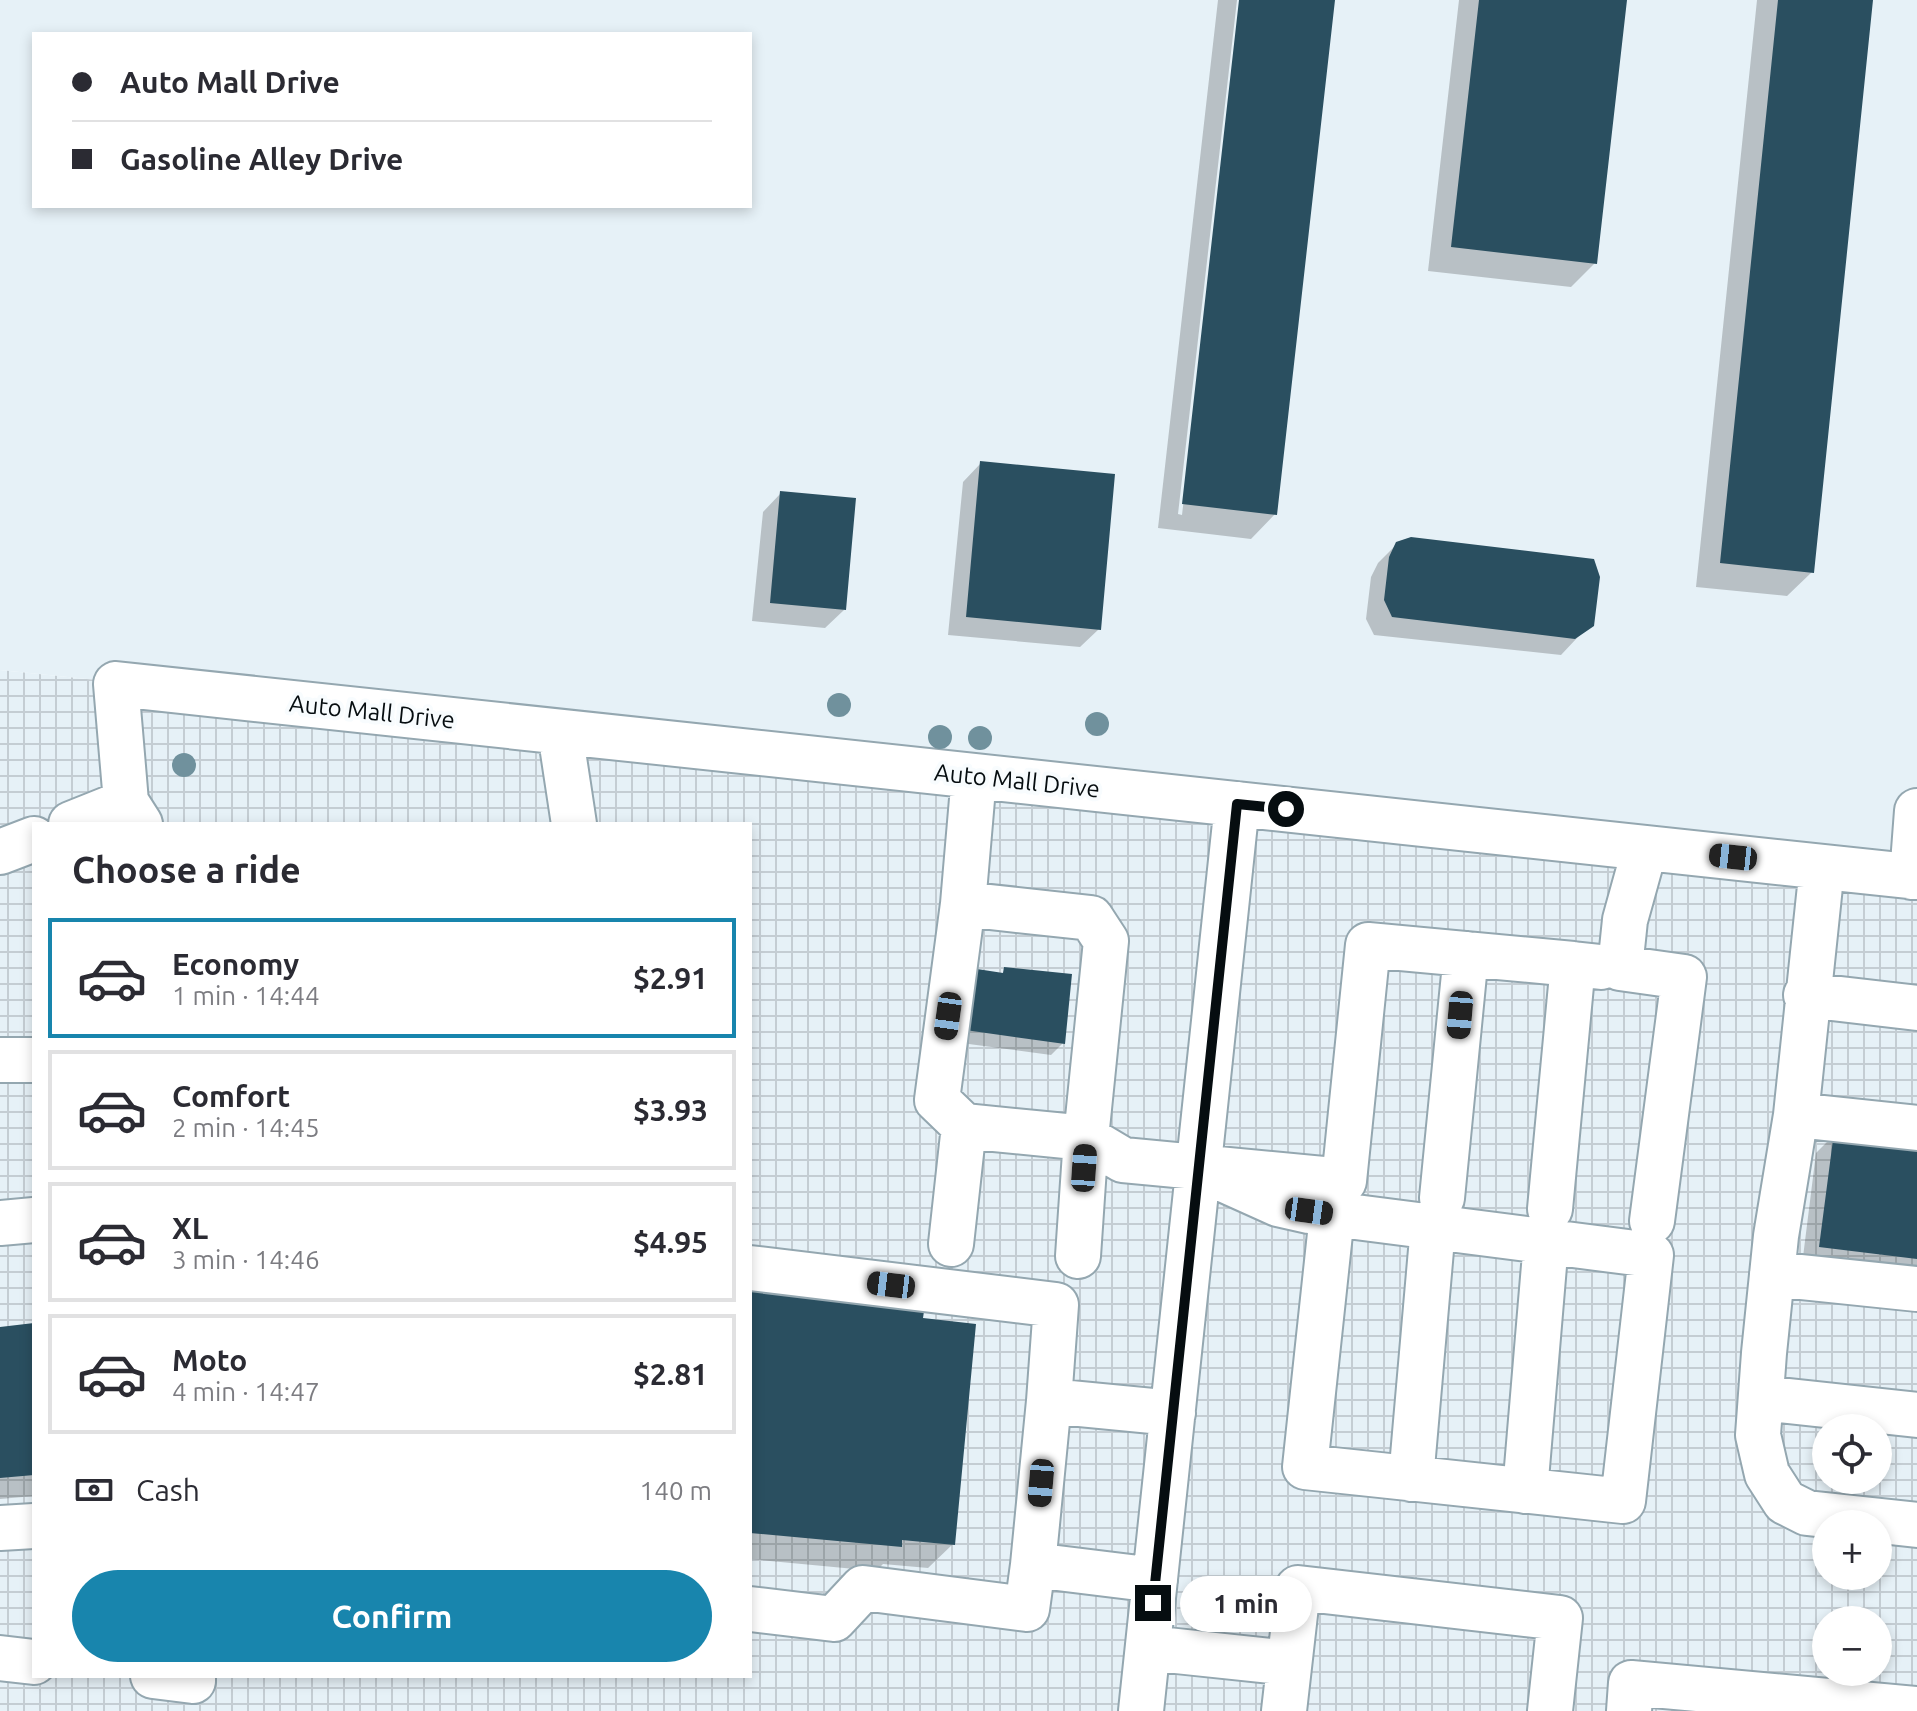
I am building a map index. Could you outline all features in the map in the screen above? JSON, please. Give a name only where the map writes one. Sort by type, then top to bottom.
[{"type":"street","name":"Auto Mall Drive","points":[[133,813],[116,684],[1915,877]]},
{"type":"street","points":[[560,732],[574,822]]},
{"type":"street","points":[[974,776],[963,904],[937,1100],[964,1126],[1086,1138],[1123,1160],[1344,1181],[1368,945],[1620,968],[1684,977],[1652,1221]]},
{"type":"street","points":[[1141,1711],[1237,804]]},
{"type":"street","points":[[1915,877],[1917,811]]},
{"type":"street","points":[[82,822],[133,813]]},
{"type":"street","points":[[0,852],[32,840]]},
{"type":"street","points":[[1620,968],[1625,920],[1645,848]]},
{"type":"street","points":[[1822,867],[1806,995],[1796,1115],[1772,1274],[1758,1435],[1767,1474],[1785,1502],[1807,1513],[1917,1525]]},
{"type":"street","points":[[963,904],[1091,918],[1106,941],[1086,1138],[1078,1256]]},
{"type":"street","points":[[1411,1479],[1466,954]]},
{"type":"street","points":[[1525,1491],[1573,964]]},
{"type":"street","points":[[1806,995],[1917,1008]]},
{"type":"street","points":[[0,1060],[32,1060]]},
{"type":"street","points":[[1796,1115],[1917,1128]]},
{"type":"street","points":[[951,1244],[964,1126]]},
{"type":"street","points":[[1198,1168],[1278,1204],[1332,1215],[1438,1212],[1548,1225],[1651,1255],[1623,1501],[1305,1467],[1332,1215]]},
{"type":"street","points":[[0,1223],[32,1220]]},
{"type":"street","points":[[752,1268],[1056,1305],[1027,1609],[863,1588],[834,1619],[752,1609]]},
{"type":"street","points":[[1772,1274],[1917,1289]]},
{"type":"street","points":[[1761,1398],[1917,1415]]},
{"type":"street","points":[[1049,1401],[1173,1413]]},
{"type":"street","points":[[0,1528],[32,1526]]},
{"type":"street","points":[[1033,1565],[1155,1580]]},
{"type":"street","points":[[1289,1710],[1289,1663],[1298,1588],[1560,1618],[1550,1711]]},
{"type":"street","points":[[1148,1648],[1289,1663]]},
{"type":"street","points":[[0,1658],[32,1662]]},
{"type":"street","points":[[169,1678],[193,1681],[193,1678]]},
{"type":"street","points":[[1629,1711],[1631,1683],[1917,1709]]},
{"type":"shaded area","points":[[0,0],[1917,0],[1917,869],[0,670]]},
{"type":"shaded area","points":[[0,670],[1917,869],[1917,1711],[0,1711]]},
{"type":"building","points":[[1239,0],[1335,0],[1277,515],[1182,504]]},
{"type":"building","points":[[1479,0],[1627,0],[1597,264],[1451,247]]},
{"type":"building","points":[[1778,0],[1873,0],[1814,573],[1720,563]]},
{"type":"building","points":[[980,461],[1115,474],[1101,630],[966,617]]},
{"type":"building","points":[[780,491],[856,498],[846,610],[770,603]]},
{"type":"building","points":[[1411,537],[1594,559],[1600,577],[1594,626],[1575,639],[1392,617],[1384,600],[1389,557],[1396,542]]},
{"type":"building","points":[[964,967],[1003,973],[1004,967],[1072,974],[1065,1044],[958,1029]]},
{"type":"building","points":[[1834,1132],[1917,1140],[1917,1259],[1819,1247]]},
{"type":"building","points":[[752,1281],[926,1298],[923,1318],[976,1324],[955,1545],[902,1540],[902,1547],[752,1533]]},
{"type":"building","points":[[32,1323],[32,1475],[0,1478],[0,1327]]},
{"type":"route","points":[[1153,1603],[1237,804],[1286,809]]}]
